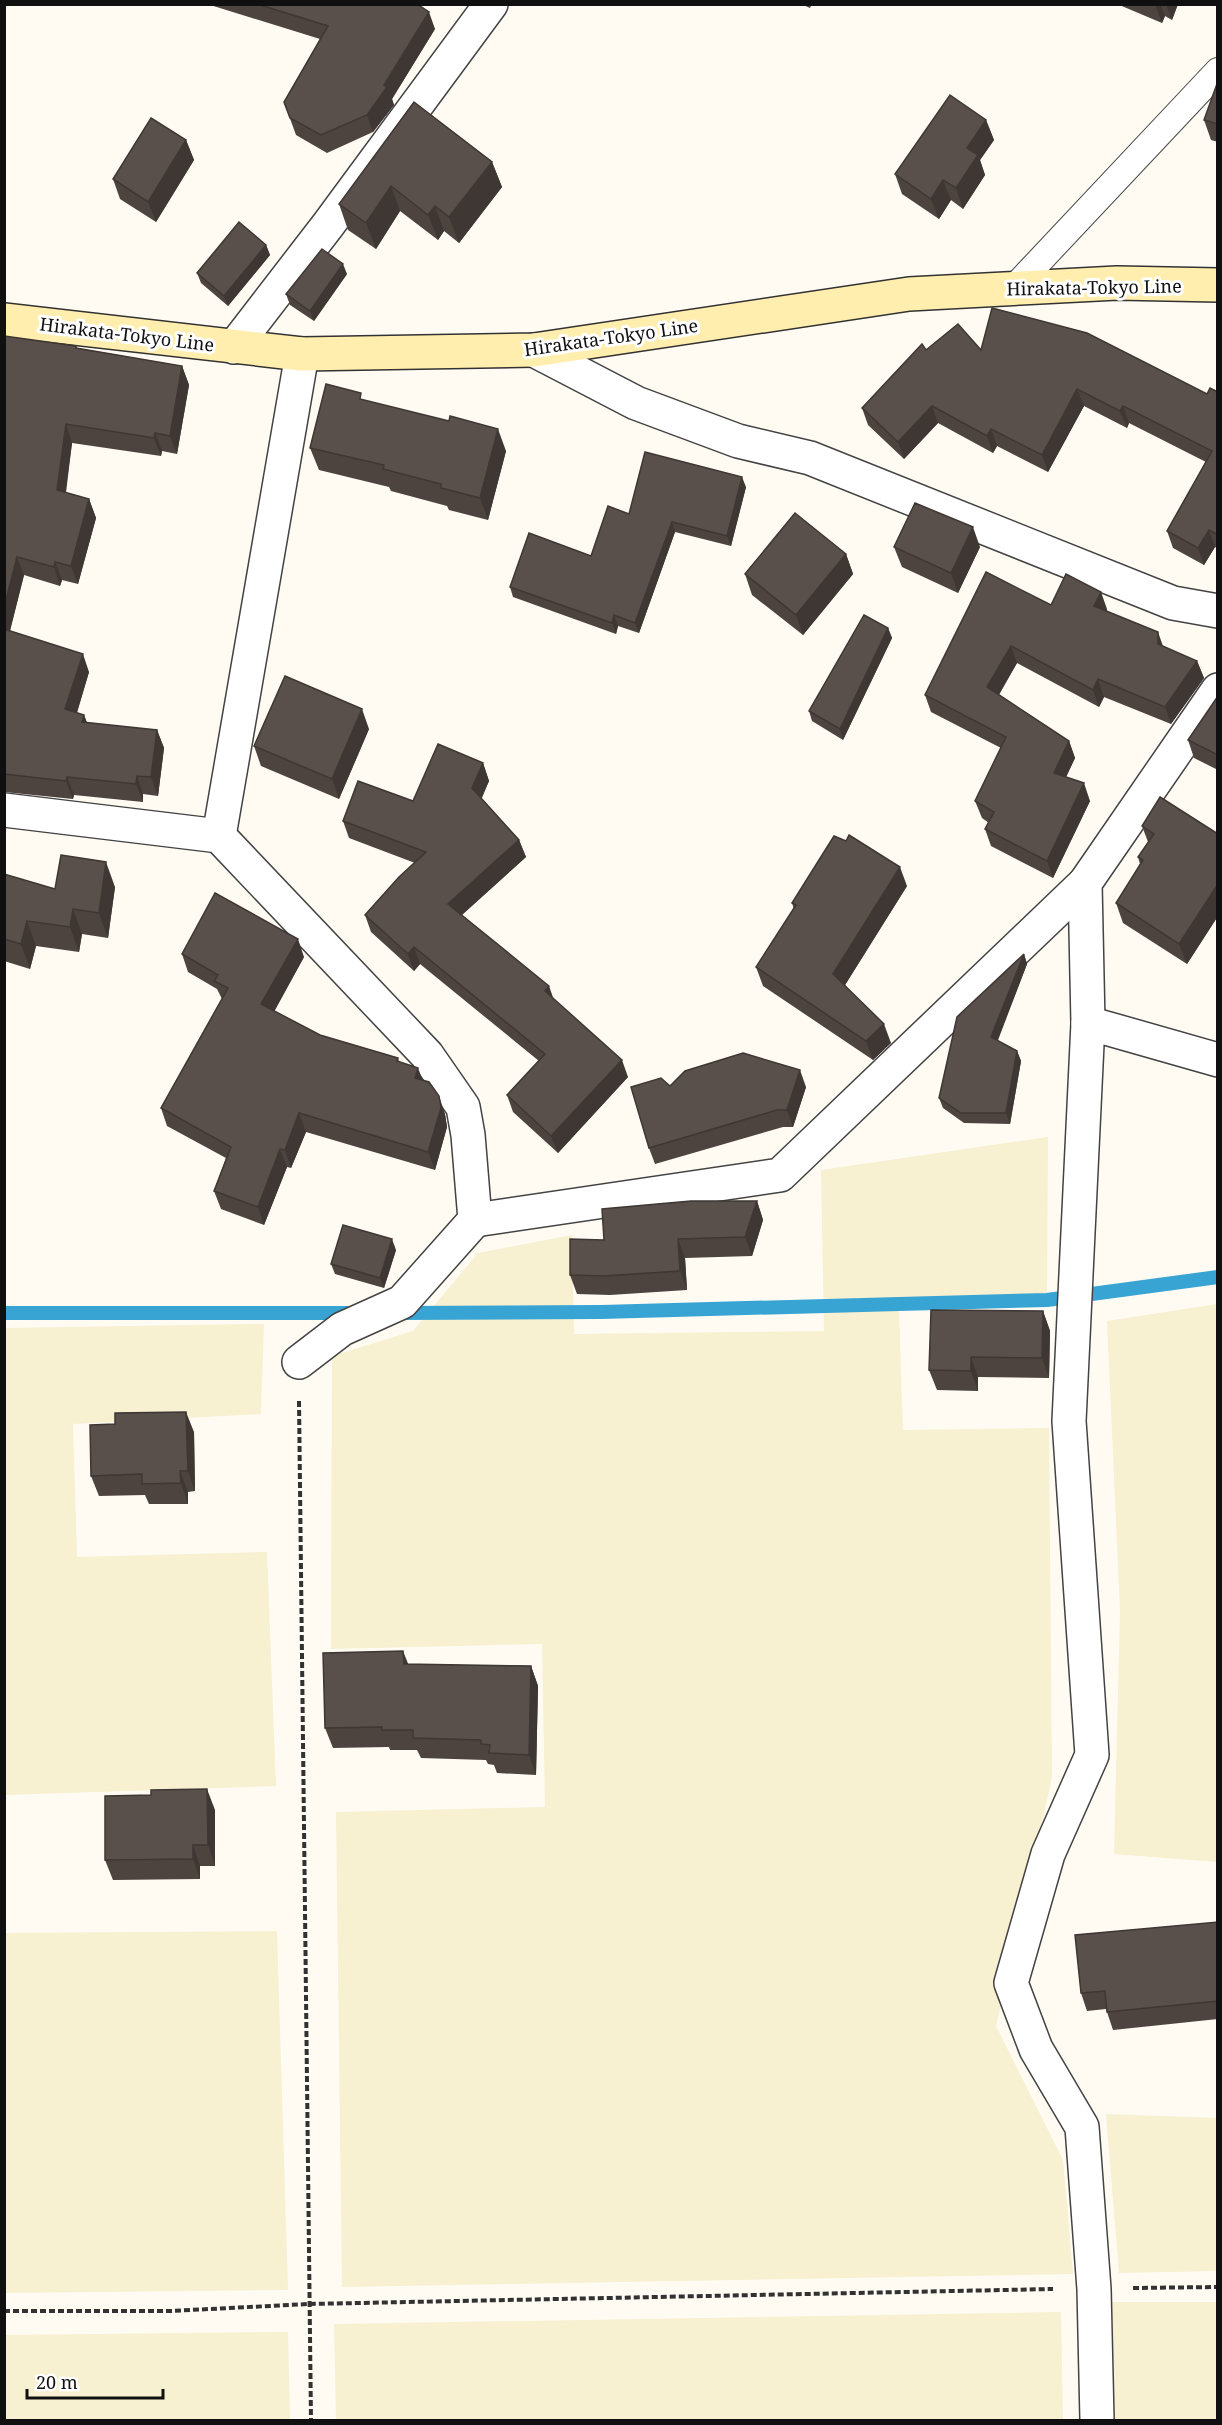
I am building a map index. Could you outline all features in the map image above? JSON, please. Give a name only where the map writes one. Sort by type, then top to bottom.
[{"type":"main road","name":"Hirakata-Tokyo Line","points":[[4,320],[302,354],[534,350],[909,294],[1117,283],[1218,285]]},
{"type":"street","points":[[234,347],[328,225],[490,4]]},
{"type":"street","points":[[534,350],[636,403],[738,441],[810,458],[1173,603],[1218,611]]},
{"type":"street","points":[[219,836],[302,354]]},
{"type":"street","points":[[299,1362],[342,1329],[402,1302],[475,1220],[780,1175],[1085,883],[1218,690]]},
{"type":"street","points":[[4,810],[219,836],[427,1055],[463,1107],[468,1135],[475,1220]]},
{"type":"street","points":[[1085,883],[1088,1023],[1069,1421],[1092,1755],[1048,1854],[1011,1983],[1036,2049],[1082,2127],[1094,2289],[1097,2421]]},
{"type":"street","points":[[1088,1023],[1218,1060]]},
{"type":"lane","points":[[1013,289],[1218,71]]},
{"type":"path","points":[[299,1362],[311,2421]]},
{"type":"path","points":[[4,2311],[170,2311],[309,2304],[1218,2287]]},
{"type":"shaded area","points":[[1048,1137],[1047,1303],[899,1309],[903,1430],[1049,1428],[1052,1778],[996,2026],[1063,2160],[1073,2274],[342,2287],[336,1812],[545,1807],[542,1644],[331,1649],[332,1356],[413,1331],[478,1253],[572,1235],[574,1334],[824,1331],[821,1170]]},
{"type":"shaded area","points":[[1217,1304],[1217,1862],[1114,1854],[1120,1611],[1107,1321]]},
{"type":"shaded area","points":[[264,1324],[261,1414],[73,1424],[77,1557],[267,1552],[276,1786],[5,1795],[4,1328]]},
{"type":"shaded area","points":[[277,1931],[288,2290],[5,2293],[5,1933]]},
{"type":"shaded area","points":[[1106,2114],[1217,2118],[1217,2271],[1119,2273]]},
{"type":"shaded area","points":[[1112,2302],[1217,2302],[1217,2420],[1115,2420]]},
{"type":"shaded area","points":[[1061,2312],[1063,2420],[336,2420],[334,2324]]},
{"type":"shaded area","points":[[288,2332],[290,2420],[5,2420],[5,2335]]},
{"type":"building","points":[[257,4],[417,4],[429,12],[384,85],[387,87],[367,115],[321,135],[290,118],[284,102],[328,26]]},
{"type":"building","points":[[1218,81],[1218,124],[1204,120]]},
{"type":"building","points":[[950,95],[986,120],[967,148],[978,155],[956,188],[943,180],[931,199],[895,174]]},
{"type":"building","points":[[414,102],[492,162],[449,217],[435,206],[428,215],[391,186],[366,223],[339,204]]},
{"type":"building","points":[[151,118],[186,140],[148,202],[113,179]]},
{"type":"building","points":[[239,222],[266,245],[224,296],[197,273]]},
{"type":"building","points":[[322,249],[343,264],[310,311],[286,294]]},
{"type":"building","points":[[992,308],[1087,333],[1207,394],[1210,388],[1218,392],[1218,535],[1209,530],[1198,548],[1167,531],[1212,451],[1123,406],[1120,411],[1077,389],[1042,455],[991,429],[987,436],[932,406],[898,442],[862,408],[922,344],[926,350],[958,324],[981,350]]},
{"type":"building","points":[[4,336],[76,346],[76,348],[182,366],[170,436],[155,433],[154,438],[66,424],[57,490],[89,499],[71,566],[55,562],[54,567],[17,557],[4,608]]},
{"type":"building","points":[[326,384],[361,393],[360,399],[449,421],[450,416],[498,429],[480,498],[441,488],[441,484],[383,469],[384,465],[310,448]]},
{"type":"building","points":[[645,452],[742,477],[727,536],[672,522],[635,623],[614,615],[612,623],[510,587],[529,533],[591,556],[608,506],[629,514]]},
{"type":"building","points":[[915,503],[973,527],[951,573],[894,547]]},
{"type":"building","points":[[795,513],[846,554],[796,615],[745,574]]},
{"type":"building","points":[[986,572],[1051,605],[1066,574],[1101,592],[1094,606],[1158,632],[1158,644],[1197,661],[1165,707],[1098,679],[1093,690],[1011,646],[987,687],[1069,741],[1054,773],[1084,783],[1047,861],[985,829],[994,812],[975,801],[1006,737],[925,695]]},
{"type":"building","points":[[864,615],[888,628],[840,729],[809,711]]},
{"type":"building","points":[[4,629],[83,654],[65,709],[84,715],[82,722],[157,730],[151,777],[137,776],[136,784],[67,777],[66,781],[4,774]]},
{"type":"building","points":[[285,676],[362,709],[332,779],[254,746]]},
{"type":"building","points":[[1218,696],[1218,755],[1188,740]]},
{"type":"building","points":[[438,744],[483,763],[472,788],[519,840],[448,904],[549,986],[545,991],[622,1060],[551,1136],[507,1095],[545,1054],[414,947],[408,954],[365,915],[399,877],[426,852],[343,821],[358,781],[413,801]]},
{"type":"building","points":[[1160,797],[1218,834],[1218,884],[1179,944],[1116,903],[1143,860],[1138,857],[1154,834],[1142,826]]},
{"type":"building","points":[[849,835],[900,867],[833,974],[884,1024],[866,1041],[756,967],[796,905],[792,903],[834,836],[846,841]]},
{"type":"building","points":[[61,855],[106,862],[99,913],[73,909],[70,927],[27,921],[21,944],[4,939],[4,874],[55,889]]},
{"type":"building","points":[[215,893],[298,939],[261,1004],[320,1035],[398,1058],[397,1061],[418,1068],[415,1078],[429,1082],[439,1096],[441,1108],[428,1152],[299,1113],[285,1150],[280,1149],[258,1207],[214,1191],[231,1147],[161,1108],[228,988],[214,981],[218,975],[182,954]]},
{"type":"building","points":[[1024,954],[991,1037],[1017,1051],[1006,1113],[961,1113],[939,1098],[957,1017]]},
{"type":"building","points":[[743,1053],[800,1070],[787,1110],[777,1110],[649,1148],[631,1087],[661,1078],[670,1086],[685,1071]]},
{"type":"building","points":[[691,1201],[757,1201],[745,1237],[678,1239],[680,1271],[604,1276],[570,1275],[570,1239],[604,1240],[602,1209]]},
{"type":"building","points":[[343,1225],[392,1239],[380,1278],[331,1264]]},
{"type":"building","points":[[931,1310],[1043,1311],[1042,1358],[971,1357],[971,1371],[929,1370]]},
{"type":"building","points":[[186,1412],[188,1471],[180,1471],[181,1483],[142,1484],[142,1474],[91,1476],[90,1425],[115,1424],[115,1413]]},
{"type":"building","points":[[403,1651],[404,1664],[531,1666],[529,1755],[489,1753],[490,1745],[481,1744],[481,1740],[413,1738],[413,1730],[382,1730],[382,1727],[325,1728],[323,1653]]},
{"type":"building","points":[[207,1789],[208,1845],[193,1845],[193,1859],[105,1860],[105,1796],[151,1795],[151,1790]]},
{"type":"building","points":[[1218,1922],[1218,2001],[1107,2012],[1105,1991],[1081,1993],[1075,1935]]},
{"type":"waterway","points":[[397,1313],[601,1312],[1047,1300],[1218,1277]]},
{"type":"waterway","points":[[4,1313],[353,1313]]}]
